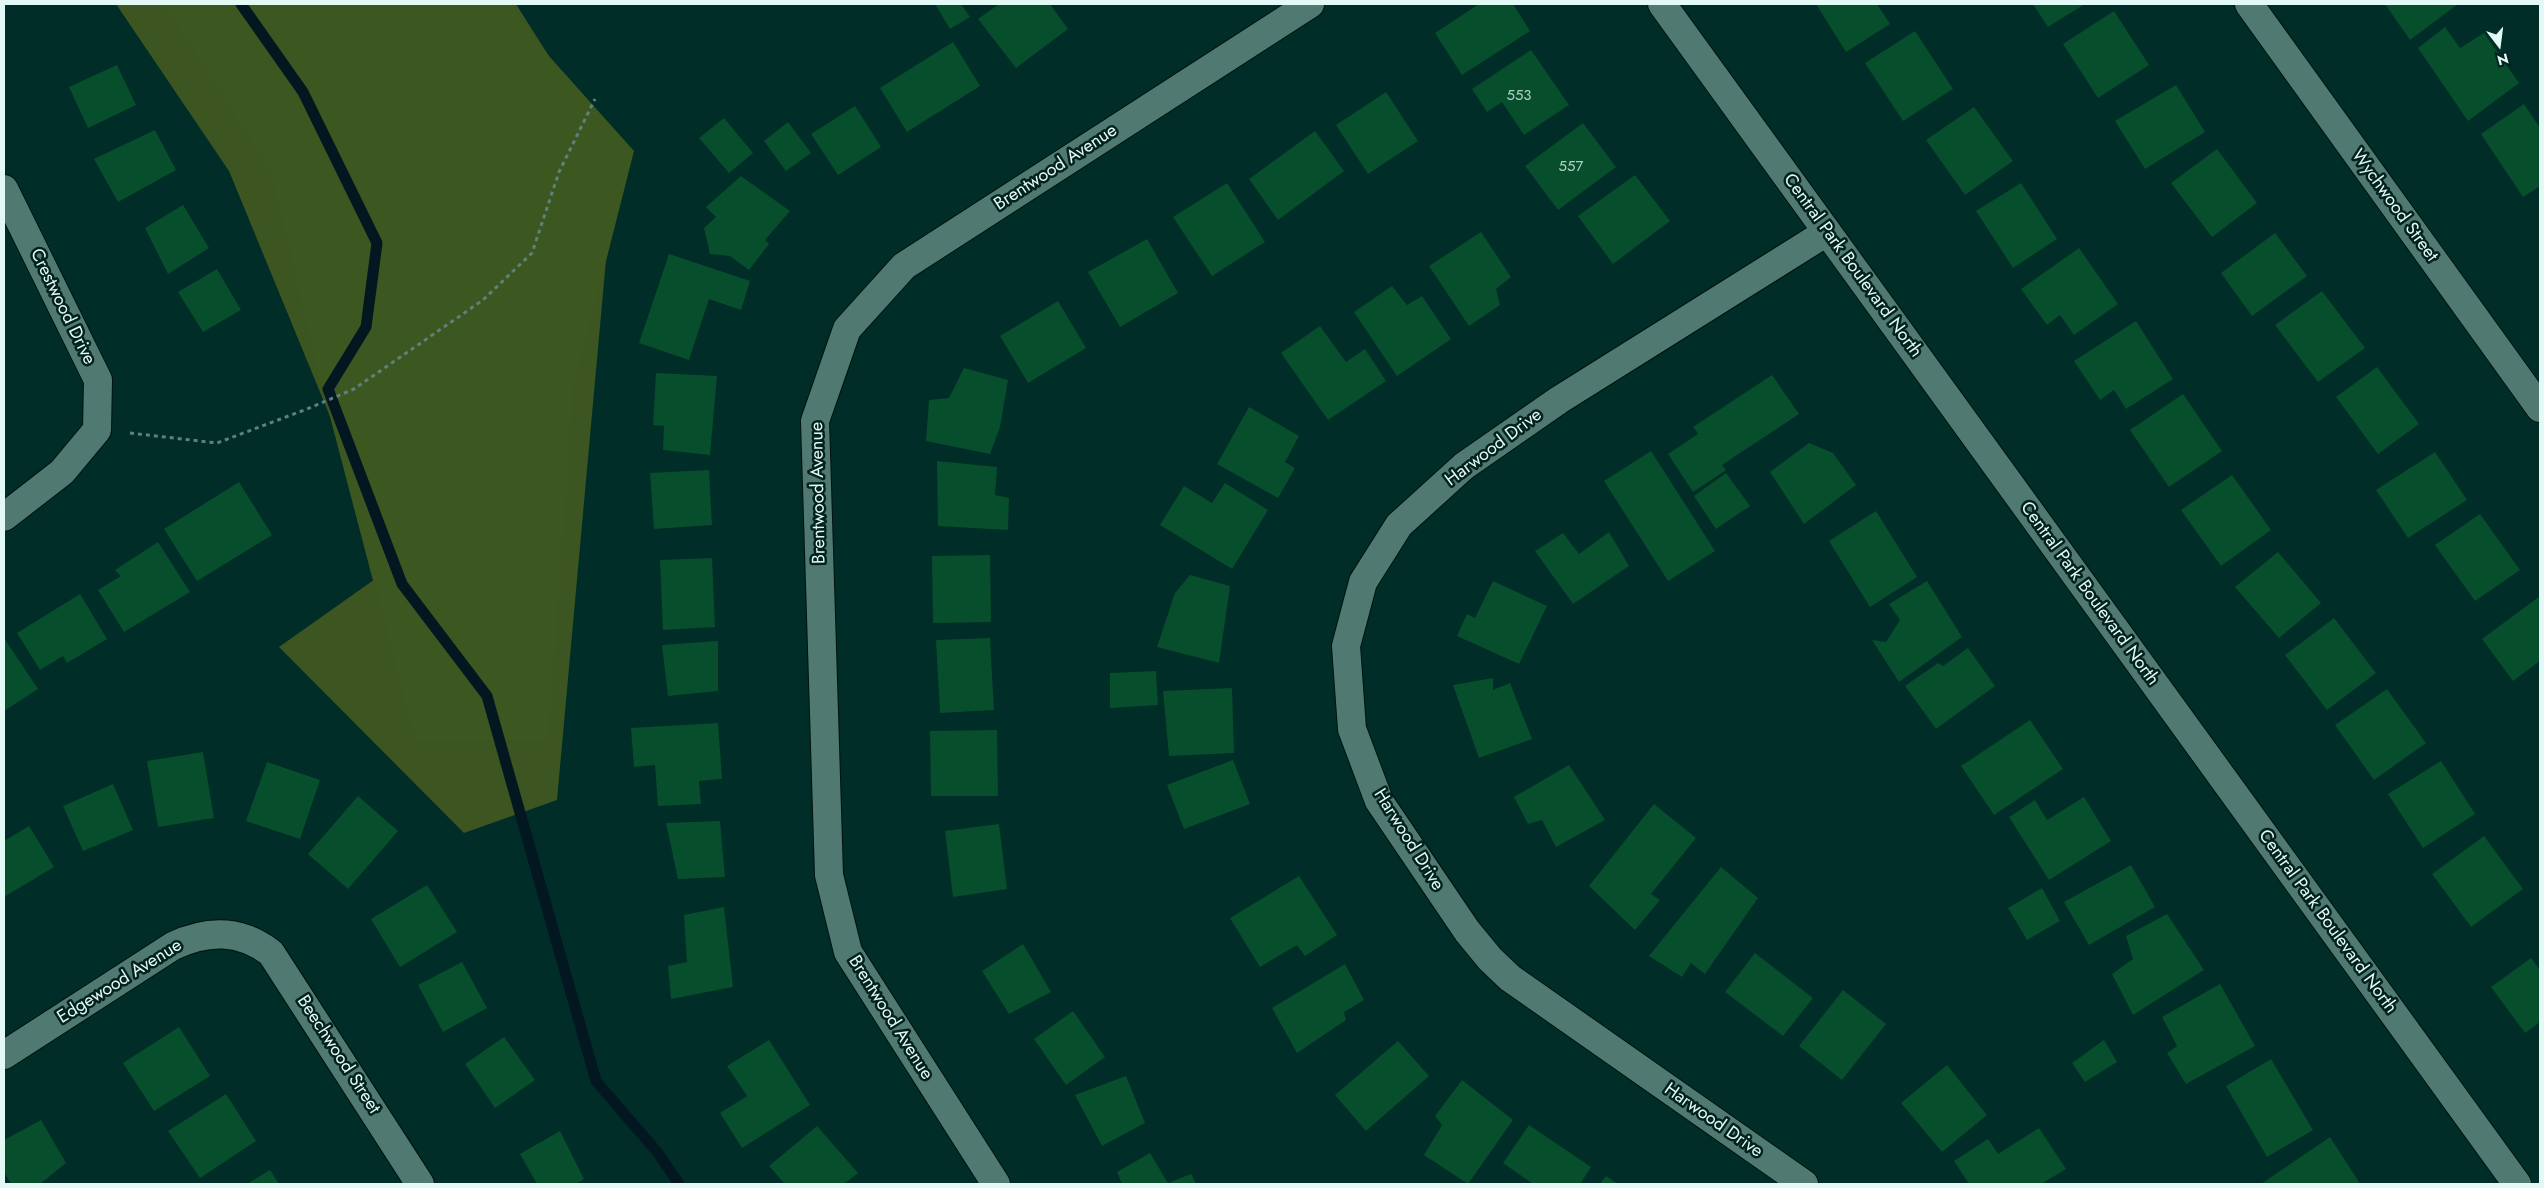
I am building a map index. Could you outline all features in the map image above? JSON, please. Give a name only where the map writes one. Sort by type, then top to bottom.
[{"type":"street","name":"Brentwood Avenue","points":[[996,1184],[848,952],[829,875],[815,421],[847,329],[904,266],[1310,4]]},
{"type":"street","name":"Central Park Boulevard North","points":[[1662,4],[2517,1184]]},
{"type":"street","name":"Wychwood Street","points":[[2249,4],[2540,408]]},
{"type":"street","name":"Crestwood Drive","points":[[4,189],[98,380],[97,430]]},
{"type":"street","name":"Harwood Drive","points":[[1804,1184],[1510,978],[1490,959],[1467,931],[1379,802],[1352,729],[1346,646],[1363,582],[1399,525],[1464,466],[1559,400],[1827,232]]},
{"type":"street","points":[[4,517],[62,472],[97,430]]},
{"type":"street","name":"Edgewood Avenue","points":[[4,1055],[173,946],[190,938],[209,935],[244,937]]},
{"type":"street","name":"Beechwood Street","points":[[244,937],[258,943],[271,953],[420,1184]]},
{"type":"path","points":[[97,430],[217,443],[354,390],[483,300],[532,254],[559,172],[595,99]]},
{"type":"green space","points":[[116,4],[516,4],[615,161],[557,800],[464,833],[279,647],[392,567],[229,171]]},
{"type":"green space","points":[[164,4],[511,4],[549,56],[634,151],[574,387],[549,740],[415,741],[311,344],[270,171]]},
{"type":"building","points":[[935,4],[961,4],[970,17],[950,29]]},
{"type":"building","points":[[999,4],[1050,4],[1068,29],[1016,68],[978,19]]},
{"type":"building","points":[[1479,4],[1513,4],[1530,31],[1462,75],[1435,33]]},
{"type":"building","points":[[1816,4],[1877,4],[1890,24],[1846,52]]},
{"type":"building","points":[[2033,4],[2085,4],[2048,27]]},
{"type":"building","points":[[2385,4],[2458,4],[2410,40]]},
{"type":"building","points":[[2114,11],[2149,65],[2098,98],[2063,44]]},
{"type":"building","points":[[2445,27],[2460,48],[2484,33],[2519,83],[2468,121],[2418,48]]},
{"type":"building","points":[[1915,31],[1953,89],[1903,121],[1865,63]]},
{"type":"building","points":[[953,42],[980,86],[907,132],[880,88]]},
{"type":"building","points":[[1531,50],[1569,105],[1524,135],[1502,102],[1487,112],[1472,89]]},
{"type":"building","points":[[117,65],[136,105],[88,128],[69,87]]},
{"type":"building","points":[[2176,85],[2205,132],[2145,169],[2115,121]]},
{"type":"building","points":[[1386,92],[1418,141],[1368,174],[1336,125]]},
{"type":"building","points":[[2524,104],[2540,128],[2540,186],[2523,197],[2481,134]]},
{"type":"building","points":[[855,106],[881,147],[838,175],[811,134]]},
{"type":"building","points":[[1974,107],[2013,161],[1965,195],[1926,140]]},
{"type":"building","points":[[724,118],[753,153],[729,173],[699,138]]},
{"type":"building","points":[[788,122],[811,153],[786,171],[764,141]]},
{"type":"building","points":[[1583,123],[1616,167],[1558,210],[1525,166]]},
{"type":"building","points":[[155,130],[176,170],[118,202],[94,159]]},
{"type":"building","points":[[1315,131],[1344,171],[1278,220],[1249,179]]},
{"type":"building","points":[[2217,149],[2257,203],[2212,237],[2171,183]]},
{"type":"building","points":[[1635,175],[1670,221],[1613,264],[1578,216]]},
{"type":"building","points":[[741,176],[790,211],[765,240],[769,244],[749,270],[730,256],[710,254],[704,228],[716,217],[706,207]]},
{"type":"building","points":[[1227,183],[1265,242],[1212,276],[1173,217]]},
{"type":"building","points":[[2021,183],[2057,239],[2013,268],[1976,211]]},
{"type":"building","points":[[183,205],[209,248],[168,274],[145,228]]},
{"type":"building","points":[[1481,232],[1511,277],[1496,289],[1500,305],[1469,326],[1429,266]]},
{"type":"building","points":[[2275,233],[2307,276],[2252,316],[2221,273]]},
{"type":"building","points":[[1147,239],[1178,293],[1120,327],[1088,272]]},
{"type":"building","points":[[2079,248],[2118,304],[2074,335],[2060,315],[2047,325],[2021,289]]},
{"type":"building","points":[[669,254],[750,281],[741,310],[709,299],[689,360],[639,343]]},
{"type":"building","points":[[217,269],[241,310],[203,332],[178,292]]},
{"type":"building","points":[[1392,286],[1407,305],[1422,296],[1451,339],[1397,376],[1354,312]]},
{"type":"building","points":[[2322,291],[2365,348],[2318,382],[2275,325]]},
{"type":"building","points":[[1058,301],[1086,348],[1028,383],[1000,336]]},
{"type":"building","points":[[2136,321],[2173,379],[2126,409],[2114,390],[2100,400],[2074,361]]},
{"type":"building","points":[[1320,326],[1346,362],[1365,349],[1386,381],[1328,420],[1281,353]]},
{"type":"building","points":[[2377,367],[2419,424],[2378,454],[2336,397]]},
{"type":"building","points":[[964,368],[1008,380],[1000,427],[990,454],[926,441],[929,400],[949,398]]},
{"type":"building","points":[[656,373],[717,376],[710,455],[663,450],[664,426],[653,425]]},
{"type":"building","points":[[1772,375],[1799,414],[1722,465],[1726,470],[1693,492],[1668,454],[1698,434],[1693,427]]},
{"type":"building","points":[[2183,394],[2222,451],[2169,487],[2130,430]]},
{"type":"building","points":[[1249,407],[1299,436],[1285,462],[1295,468],[1278,498],[1217,464]]},
{"type":"building","points":[[1809,443],[1833,453],[1856,485],[1804,524],[1770,472]]},
{"type":"building","points":[[1651,451],[1715,551],[1668,581],[1604,481]]},
{"type":"building","points":[[2435,452],[2467,500],[2408,538],[2376,490]]},
{"type":"building","points":[[937,461],[997,467],[995,495],[1009,498],[1008,530],[938,526]]},
{"type":"building","points":[[709,470],[712,525],[654,529],[650,473]]},
{"type":"building","points":[[1726,473],[1750,506],[1716,529],[1694,496]]},
{"type":"building","points":[[2232,475],[2271,530],[2221,566],[2181,510]]},
{"type":"building","points":[[239,482],[272,535],[197,581],[164,529]]},
{"type":"building","points":[[1225,483],[1268,510],[1232,569],[1160,525],[1184,486],[1212,503]]},
{"type":"building","points":[[1876,511],[1917,577],[1870,607],[1829,541]]},
{"type":"building","points":[[2480,514],[2520,570],[2475,601],[2435,545]]},
{"type":"building","points":[[1609,532],[1629,566],[1573,604],[1535,551],[1563,533],[1579,554]]},
{"type":"building","points":[[158,542],[190,592],[124,632],[98,590],[121,576],[115,570]]},
{"type":"building","points":[[2278,552],[2321,603],[2279,638],[2235,587]]},
{"type":"building","points":[[990,555],[991,622],[933,623],[932,556]]},
{"type":"building","points":[[712,558],[715,627],[663,630],[660,560]]},
{"type":"building","points":[[1190,575],[1230,586],[1219,663],[1157,647],[1175,593]]},
{"type":"building","points":[[1493,581],[1547,606],[1519,664],[1457,636],[1467,614],[1475,618]]},
{"type":"building","points":[[1927,581],[1962,637],[1899,682],[1872,640],[1886,642],[1900,620],[1889,604]]},
{"type":"building","points":[[80,594],[107,639],[67,663],[63,656],[40,670],[17,633]]},
{"type":"building","points":[[2540,596],[2540,661],[2513,681],[2482,639]]},
{"type":"building","points":[[2334,618],[2376,673],[2327,710],[2285,655]]},
{"type":"building","points":[[4,638],[38,689],[4,711]]},
{"type":"building","points":[[990,638],[994,710],[940,713],[936,640]]},
{"type":"building","points":[[718,641],[718,691],[668,696],[662,645]]},
{"type":"building","points":[[1968,648],[1995,686],[1936,729],[1905,686],[1938,663],[1943,666]]},
{"type":"building","points":[[1156,671],[1158,705],[1110,708],[1110,673]]},
{"type":"building","points":[[1493,678],[1493,690],[1510,683],[1532,739],[1479,758],[1453,685]]},
{"type":"building","points":[[1232,688],[1234,753],[1169,756],[1163,691]]},
{"type":"building","points":[[2387,689],[2426,743],[2374,780],[2335,725]]},
{"type":"building","points":[[2030,720],[2063,769],[1994,815],[1961,766]]},
{"type":"building","points":[[718,723],[722,779],[699,781],[701,804],[658,806],[655,765],[634,767],[631,728]]},
{"type":"building","points":[[997,730],[998,796],[931,796],[930,731]]},
{"type":"building","points":[[203,752],[214,818],[158,827],[147,761]]},
{"type":"building","points":[[1233,760],[1250,804],[1184,829],[1167,785]]},
{"type":"building","points":[[2441,761],[2475,814],[2423,848],[2388,794]]},
{"type":"building","points":[[267,762],[320,780],[300,839],[246,821]]},
{"type":"building","points":[[1569,765],[1605,820],[1556,847],[1542,820],[1528,824],[1514,797]]},
{"type":"building","points":[[113,784],[133,830],[83,851],[63,806]]},
{"type":"building","points":[[358,796],[398,831],[348,889],[308,854]]},
{"type":"building","points":[[2084,797],[2111,841],[2049,880],[2009,817],[2035,800],[2047,820]]},
{"type":"building","points":[[1654,804],[1696,838],[1651,894],[1660,900],[1635,930],[1589,886]]},
{"type":"building","points":[[720,821],[725,877],[678,879],[666,823]]},
{"type":"building","points":[[999,824],[1007,889],[953,897],[945,831]]},
{"type":"building","points":[[29,826],[54,867],[4,897],[4,841]]},
{"type":"building","points":[[2484,836],[2523,889],[2471,927],[2432,874]]},
{"type":"building","points":[[2131,865],[2155,907],[2089,945],[2064,902]]},
{"type":"building","points":[[1721,867],[1758,898],[1705,974],[1691,963],[1682,977],[1649,956]]},
{"type":"building","points":[[1299,876],[1337,935],[1305,956],[1297,945],[1260,967],[1230,918]]},
{"type":"building","points":[[427,885],[457,932],[400,967],[371,919]]},
{"type":"building","points":[[2042,888],[2060,921],[2027,940],[2008,908]]},
{"type":"building","points":[[724,907],[733,987],[671,999],[668,966],[687,962],[684,915]]},
{"type":"building","points":[[2167,914],[2204,970],[2133,1015],[2112,974],[2133,959],[2126,936]]},
{"type":"building","points":[[1023,944],[1051,992],[1009,1014],[982,971]]},
{"type":"building","points":[[1755,953],[1813,998],[1783,1036],[1725,992]]},
{"type":"building","points":[[2531,958],[2540,970],[2540,1022],[2525,1033],[2491,987]]},
{"type":"building","points":[[462,962],[487,1008],[443,1032],[418,985]]},
{"type":"building","points":[[1345,964],[1364,1000],[1344,1012],[1346,1020],[1297,1053],[1272,1008]]},
{"type":"building","points":[[2220,984],[2255,1046],[2186,1084],[2167,1053],[2177,1046],[2162,1017]]},
{"type":"building","points":[[1843,990],[1886,1024],[1842,1080],[1799,1046]]},
{"type":"building","points":[[1073,1011],[1105,1057],[1066,1085],[1034,1039]]},
{"type":"building","points":[[179,1027],[210,1076],[154,1111],[123,1063]]},
{"type":"building","points":[[504,1037],[535,1080],[495,1108],[465,1064]]},
{"type":"building","points":[[769,1040],[810,1105],[742,1148],[720,1113],[747,1096],[727,1066]]},
{"type":"building","points":[[2104,1040],[2117,1062],[2085,1082],[2072,1063]]},
{"type":"building","points":[[1398,1041],[1429,1076],[1366,1131],[1335,1095]]},
{"type":"building","points":[[2271,1059],[2313,1130],[2267,1157],[2226,1086]]},
{"type":"building","points":[[1947,1065],[1987,1115],[1942,1152],[1901,1103]]},
{"type":"building","points":[[1126,1076],[1145,1123],[1102,1146],[1075,1095]]},
{"type":"building","points":[[1462,1080],[1513,1120],[1468,1184],[1424,1155],[1442,1125],[1435,1116]]},
{"type":"building","points":[[226,1094],[256,1141],[200,1178],[168,1131]]},
{"type":"building","points":[[41,1120],[66,1163],[40,1184],[11,1184],[4,1172],[4,1140]]},
{"type":"building","points":[[1529,1125],[1591,1167],[1580,1184],[1533,1184],[1503,1163]]},
{"type":"building","points":[[817,1126],[858,1173],[844,1184],[785,1184],[769,1166]]},
{"type":"building","points":[[2039,1128],[2066,1169],[2041,1184],[1969,1184],[1954,1161],[1988,1139],[1998,1154]]},
{"type":"building","points":[[560,1131],[584,1179],[576,1184],[537,1184],[520,1154]]},
{"type":"building","points":[[2330,1137],[2359,1182],[2355,1184],[2261,1184]]},
{"type":"building","points":[[1150,1153],[1168,1183],[1191,1174],[1196,1184],[1122,1184],[1117,1172]]},
{"type":"building","points":[[270,1170],[279,1184],[247,1184]]},
{"type":"building","points":[[1606,1176],[1618,1184],[1600,1184]]},
{"type":"waterway","points":[[241,4],[303,92],[377,243],[366,327],[328,389],[402,584],[487,696],[596,1081],[658,1153],[679,1184]]}]
